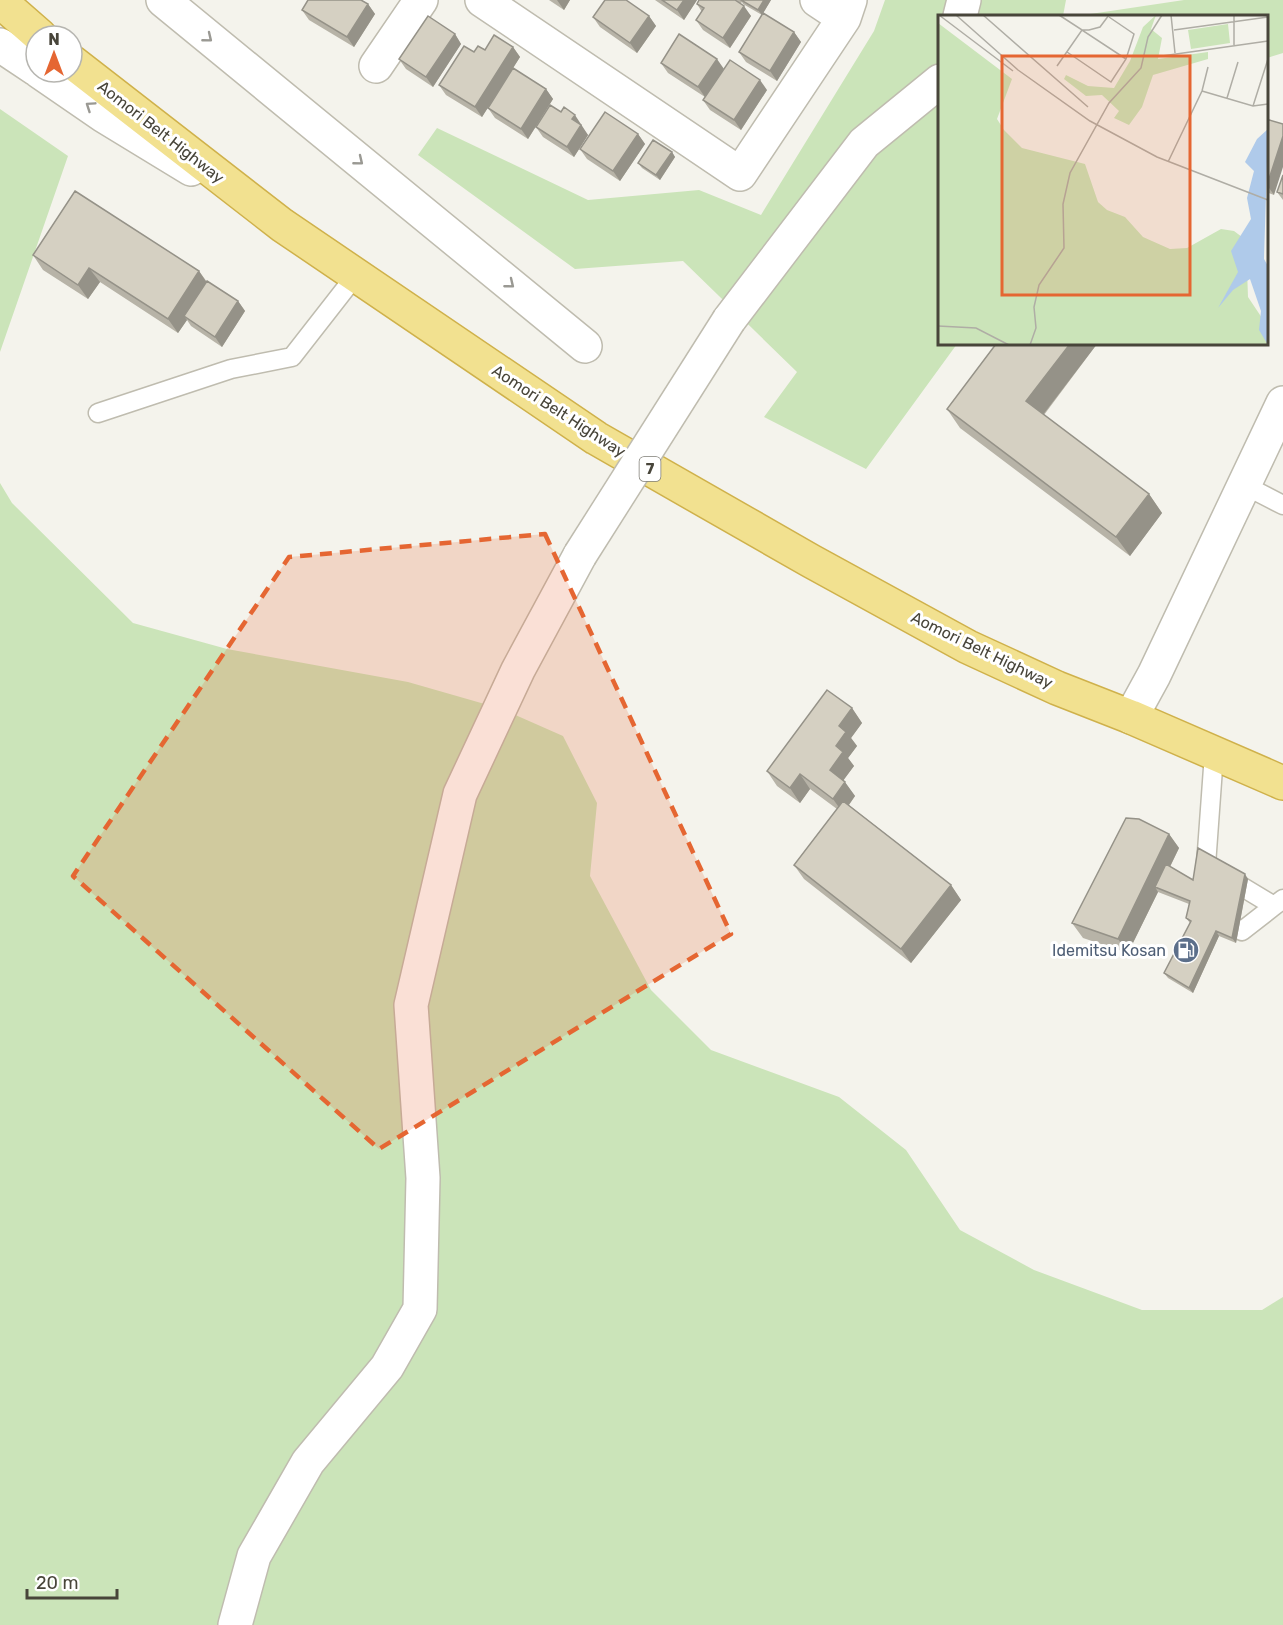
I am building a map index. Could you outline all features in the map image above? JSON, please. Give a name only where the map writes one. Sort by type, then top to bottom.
[{"type":"highway","points":[[0,1],[26,24]]},
{"type":"highway","name":"Aomori Belt Highway","points":[[84,71],[282,225],[596,438],[800,555],[968,647],[1057,688],[1131,717],[1283,783]]},
{"type":"street","points":[[163,0],[585,346]]},
{"type":"street","points":[[376,66],[421,0]]},
{"type":"street","points":[[482,0],[740,174],[847,9],[817,0]]},
{"type":"street","points":[[960,15],[964,0]]},
{"type":"street","points":[[0,45],[24,61]]},
{"type":"street","points":[[235,1625],[254,1556],[308,1462],[387,1367],[420,1309],[423,1178],[411,1005],[460,794],[518,670],[580,555],[729,320],[864,143],[938,82]]},
{"type":"street","name":"7","points":[[57,84],[104,116],[282,225]]},
{"type":"street","points":[[1131,717],[1154,675],[1283,403]]},
{"type":"lane","points":[[98,413],[231,369],[292,357],[356,275]]},
{"type":"lane","points":[[1244,485],[1283,505]]},
{"type":"lane","points":[[1203,888],[1214,754]]},
{"type":"lane","points":[[1201,911],[1242,931],[1278,902],[1206,865]]},
{"type":"highlighted area","points":[[545,534],[731,934],[379,1149],[73,876],[289,557]]},
{"type":"green space","points":[[885,0],[1066,0],[1063,15],[938,15],[938,345],[956,345],[866,469],[764,417],[797,372],[683,261],[575,269],[418,155],[437,128],[588,200],[699,190],[761,215],[874,31]]},
{"type":"green space","points":[[1184,0],[1283,0],[1283,53],[1268,58],[1268,15],[1084,15]]},
{"type":"green space","points":[[0,109],[68,156],[0,352]]},
{"type":"green space","points":[[0,483],[12,503],[133,623],[227,649],[408,682],[502,709],[563,736],[597,803],[590,876],[651,990],[711,1050],[839,1097],[906,1150],[960,1230],[1034,1270],[1142,1310],[1262,1310],[1283,1297],[1283,1625],[0,1625]]},
{"type":"building","points":[[308,0],[361,0],[368,4],[347,37],[302,10]]},
{"type":"building","points":[[605,0],[626,0],[649,16],[630,43],[593,17]]},
{"type":"building","points":[[662,0],[684,0],[677,10]]},
{"type":"building","points":[[699,0],[735,0],[744,6],[723,38],[696,20],[704,8],[697,4]]},
{"type":"building","points":[[741,0],[764,0],[758,10]]},
{"type":"building","points":[[763,13],[794,32],[770,71],[739,52]]},
{"type":"building","points":[[428,16],[455,34],[426,77],[399,59]]},
{"type":"building","points":[[679,34],[717,59],[698,87],[661,63]]},
{"type":"building","points":[[494,35],[513,47],[475,107],[439,85],[464,46],[474,52],[478,46],[485,50]]},
{"type":"building","points":[[730,60],[760,80],[734,120],[703,100]]},
{"type":"building","points":[[513,68],[546,89],[521,129],[488,108]]},
{"type":"building","points":[[550,105],[561,112],[564,107],[575,115],[572,119],[581,125],[567,147],[536,127]]},
{"type":"building","points":[[605,112],[638,134],[613,171],[580,149]]},
{"type":"building","points":[[1268,120],[1283,124],[1283,136],[1268,182]]},
{"type":"building","points":[[653,140],[672,152],[656,175],[638,163]]},
{"type":"building","points":[[1283,175],[1283,194],[1277,192]]},
{"type":"building","points":[[75,191],[199,271],[168,319],[89,268],[78,285],[33,255]]},
{"type":"building","points":[[207,281],[238,301],[215,337],[184,316]]},
{"type":"building","points":[[995,345],[1069,345],[1026,401],[1149,494],[1116,537],[947,409]]},
{"type":"building","points":[[827,690],[852,708],[839,726],[846,732],[836,746],[843,752],[830,770],[845,782],[833,799],[800,774],[790,788],[767,771]]},
{"type":"building","points":[[843,801],[951,885],[901,949],[794,865]]},
{"type":"building","points":[[1126,818],[1139,819],[1169,834],[1118,939],[1072,923]]},
{"type":"building","points":[[1198,848],[1245,874],[1232,938],[1216,931],[1189,988],[1164,973],[1191,921],[1186,918],[1190,901],[1155,887],[1166,864],[1193,880]]},
{"type":"place","name":"Idemitsu Kosan","points":[[1186,950]]}]
